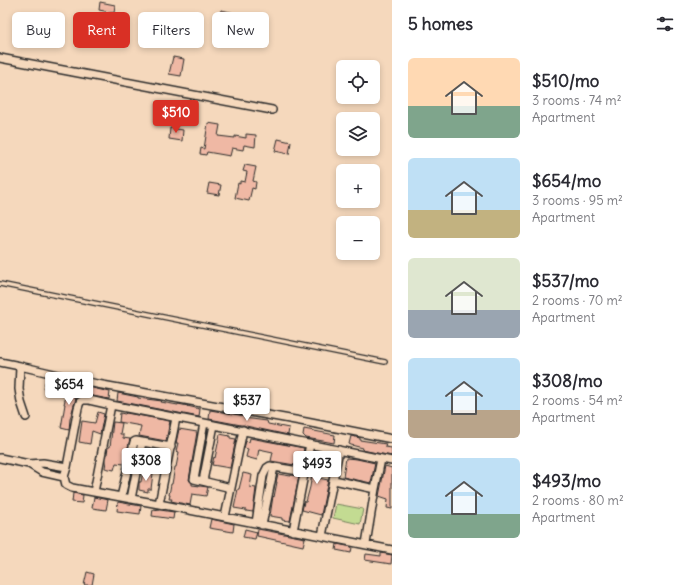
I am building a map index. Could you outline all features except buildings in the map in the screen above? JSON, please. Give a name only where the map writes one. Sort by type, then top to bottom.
[{"type":"street","points":[[0,58],[272,110]]},
{"type":"street","points":[[0,362],[97,384],[392,439]]},
{"type":"street","points":[[20,366],[20,402],[26,417]]},
{"type":"street","points":[[392,461],[243,430],[83,400],[80,402],[78,408],[64,477],[66,485],[72,488],[392,550]]},
{"type":"street","points":[[94,492],[111,405]]},
{"type":"street","points":[[159,504],[176,418]]},
{"type":"street","points":[[204,423],[194,478],[195,480],[231,488]]},
{"type":"street","points":[[203,481],[214,425]]},
{"type":"street","points":[[225,517],[243,430]]},
{"type":"street","points":[[121,497],[134,442],[136,441],[171,447]]},
{"type":"street","points":[[131,499],[142,442]]},
{"type":"street","points":[[293,531],[310,444]]},
{"type":"street","points":[[322,536],[339,450]]},
{"type":"street","points":[[0,458],[29,464],[43,463],[67,467]]},
{"type":"street","points":[[366,544],[381,459]]},
{"type":"street","points":[[29,464],[42,472],[64,477]]},
{"type":"street","points":[[259,524],[274,467],[305,472]]},
{"type":"street","points":[[334,480],[375,489]]},
{"type":"lane","points":[[0,284],[385,362]]},
{"type":"green space","points":[[336,504],[363,509],[360,524],[333,518]]}]
